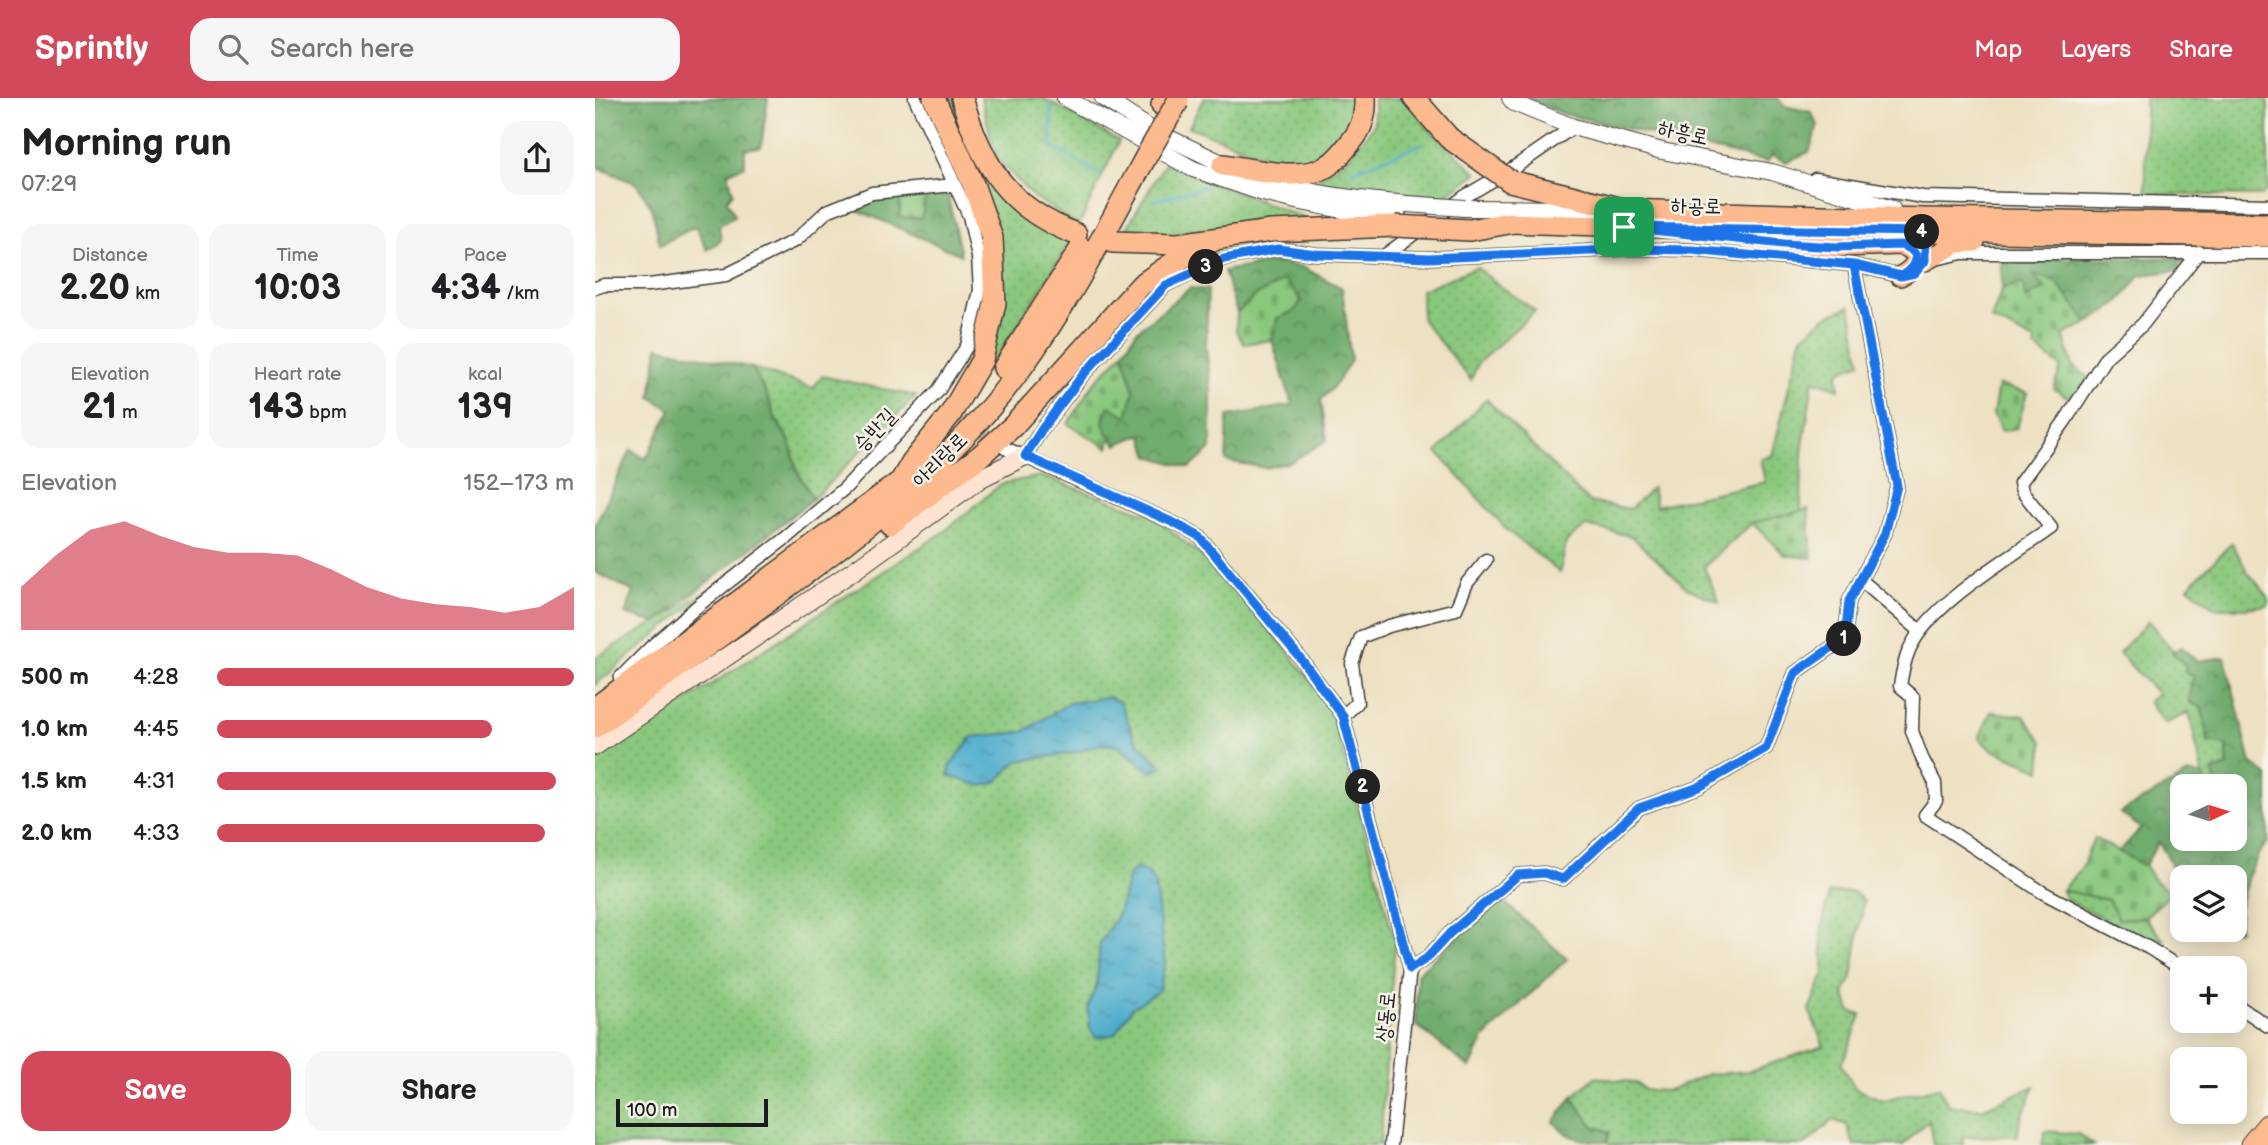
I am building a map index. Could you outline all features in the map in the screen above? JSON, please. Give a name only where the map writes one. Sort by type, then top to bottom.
[{"type":"highway","points":[[901,481],[912,462],[950,415],[982,360],[995,303],[992,238],[973,184],[934,98]]},
{"type":"highway","points":[[962,98],[989,168],[1015,199],[1050,224],[1076,234]]},
{"type":"highway","points":[[1223,165],[1280,173],[1305,173],[1327,167],[1358,134],[1366,110],[1365,98]]},
{"type":"highway","points":[[1414,98],[1449,138],[1510,181],[1624,218]]},
{"type":"highway","name":"아리랑로","points":[[595,708],[921,464],[996,381],[1143,150],[1171,101]]},
{"type":"highway","name":"아리랑로","points":[[595,727],[807,573],[912,489],[967,433],[1018,373],[1056,316],[1097,248],[1143,150]]},
{"type":"highway","points":[[1113,242],[1178,244],[1400,215],[1458,219],[1470,230],[1509,223]]},
{"type":"highway","points":[[807,573],[825,568],[851,553],[980,456],[1056,380],[1141,285],[1216,239]]},
{"type":"highway","points":[[2252,1145],[2268,1126]]},
{"type":"main road","name":"하공로","points":[[1509,223],[1624,218],[1892,217],[1924,225],[2062,234],[2268,237]]},
{"type":"main road","name":"하공로","points":[[1624,218],[1924,225],[2268,223]]},
{"type":"main road","points":[[1624,218],[1784,244],[1837,247],[1901,245],[1911,248],[1916,255],[1916,263],[1901,276]]},
{"type":"main road","points":[[1925,261],[1957,243],[2062,234]]},
{"type":"main road","points":[[595,747],[856,569],[981,478],[1025,456]]},
{"type":"street","name":"승반길","points":[[595,698],[628,672],[652,646],[700,604],[845,488],[931,399],[967,346],[980,290],[978,257],[969,216],[915,98]]},
{"type":"street","points":[[1065,98],[1193,169],[1263,193],[1296,201],[1347,211],[1400,215]]},
{"type":"street","points":[[1103,98],[1152,130],[1223,165],[1287,188],[1346,198],[1400,215]]},
{"type":"street","name":"하흥로","points":[[1510,98],[1514,103],[1573,127],[1662,151],[1772,172],[1892,209],[1892,217]]},
{"type":"street","points":[[1383,256],[1464,197],[1515,167],[1573,127]]},
{"type":"street","points":[[1772,172],[1923,197],[2268,205]]},
{"type":"street","points":[[595,288],[604,285],[649,285],[726,275],[796,240],[827,211],[872,192],[954,185]]},
{"type":"street","name":"하공로","points":[[1458,219],[1624,218]]},
{"type":"street","points":[[1924,225],[1925,261]]},
{"type":"street","points":[[1025,456],[1082,376],[1166,285],[1224,259],[1278,249],[1316,254],[1429,258],[1635,249],[1692,250],[1854,265],[1901,276],[1915,273],[1925,261],[1962,253],[2268,253]]},
{"type":"street","points":[[2170,961],[2042,892],[1925,816],[1936,801],[1935,783],[1912,731],[1913,697],[1901,686],[1902,669],[1909,649],[1920,631],[1952,599],[2051,528],[2022,491],[2021,483],[2106,357],[2143,324],[2199,253]]},
{"type":"street","points":[[1410,969],[1427,958],[1450,933],[1518,875],[1544,873],[1563,879],[1639,808],[1699,787],[1766,748],[1795,673],[1845,638],[1849,601],[1885,534],[1897,486],[1854,265]]},
{"type":"street","points":[[931,399],[944,407]]},
{"type":"street","name":"상동로","points":[[1005,448],[1200,537],[1301,659],[1343,716],[1410,969],[1391,1145]]},
{"type":"street","points":[[1343,716],[1357,703],[1352,663],[1361,638],[1389,626],[1456,609],[1467,583],[1486,560]]},
{"type":"street","points":[[1861,580],[1920,631]]},
{"type":"street","points":[[2247,1012],[2268,1026]]},
{"type":"green space","points":[[595,98],[768,98],[761,147],[745,149],[745,166],[728,172],[733,193],[727,200],[735,216],[719,226],[721,240],[707,250],[696,226],[660,245],[652,208],[637,184],[595,166]]},
{"type":"green space","points":[[940,98],[953,98],[987,178],[1070,243],[987,373],[1004,267]]},
{"type":"green space","points":[[981,98],[1043,98],[1119,141],[1079,225],[1033,197],[996,157]]},
{"type":"green space","points":[[1204,98],[1357,98],[1349,131],[1320,160],[1288,165],[1189,127]]},
{"type":"green space","points":[[1374,98],[1405,98],[1427,127],[1477,173],[1444,198],[1311,184],[1347,159],[1374,125]]},
{"type":"green space","points":[[1524,98],[1778,98],[1784,106],[1811,112],[1818,125],[1809,152],[1786,162],[1772,155],[1767,162],[1564,114]]},
{"type":"green space","points":[[2145,98],[2268,98],[2268,189],[2262,196],[2146,194]]},
{"type":"green space","points":[[1165,163],[1306,219],[1166,235],[1122,236]]},
{"type":"green space","points":[[947,192],[961,255],[850,207],[872,200],[900,196],[900,217],[920,218],[927,195]]},
{"type":"green space","points":[[913,193],[927,195],[921,218],[900,217],[900,196]]},
{"type":"green space","points":[[2001,258],[2183,258],[2176,271],[2140,275],[2118,302],[2088,323],[2055,281],[2035,276],[2044,289],[2024,299],[2023,283],[2002,289]]},
{"type":"green space","points":[[1273,262],[1302,267],[1342,288],[1351,360],[1337,383],[1321,400],[1327,440],[1291,462],[1265,468],[1226,461],[1228,416],[1292,405],[1272,340],[1277,318],[1293,312],[1255,296],[1237,313],[1224,271]]},
{"type":"green space","points":[[1477,267],[1535,311],[1478,363],[1471,380],[1422,320],[1421,290]]},
{"type":"green space","points":[[2034,275],[2055,281],[2088,323],[2063,335],[2073,366],[2088,377],[2074,401],[2054,389],[2061,367],[2035,348],[2035,341],[1991,319],[2002,289],[2023,283],[2025,299],[2044,289]]},
{"type":"green space","points":[[1285,280],[1302,301],[1293,312],[1277,318],[1272,340],[1244,344],[1236,331],[1237,313],[1255,296]]},
{"type":"green space","points":[[1190,288],[1208,290],[1206,346],[1211,389],[1211,449],[1190,468],[1149,456],[1142,434],[1116,445],[1103,423],[1109,406],[1127,415],[1134,390],[1123,353],[1136,332]]},
{"type":"green space","points":[[1850,306],[1861,363],[1838,372],[1839,389],[1813,380],[1802,453],[1801,511],[1752,523],[1704,567],[1719,602],[1688,589],[1631,536],[1586,526],[1566,542],[1560,573],[1507,530],[1437,452],[1486,399],[1589,502],[1630,509],[1652,488],[1656,506],[1765,482],[1760,458],[1772,456],[1801,338],[1825,317]]},
{"type":"green space","points":[[658,347],[752,368],[766,393],[775,418],[790,442],[797,471],[813,499],[656,623],[625,614],[634,592],[595,572],[595,525],[631,450],[646,459],[671,410],[651,397]]},
{"type":"green space","points":[[1123,353],[1134,390],[1127,416],[1109,406],[1103,422],[1111,437],[1108,448],[1068,424],[1093,384]]},
{"type":"green space","points":[[752,368],[813,388],[822,376],[916,396],[813,499],[797,471],[790,442],[775,418],[766,393]]},
{"type":"green space","points":[[1998,385],[2027,393],[2017,428],[2002,431],[1993,415]]},
{"type":"green space","points":[[1041,476],[1152,515],[1235,584],[1330,705],[1395,941],[1380,1145],[595,1145],[595,761],[945,531],[1001,484]]},
{"type":"green space","points":[[1808,509],[1812,558],[1785,555],[1752,523]]},
{"type":"green space","points":[[2232,543],[2247,571],[2268,596],[2268,605],[2215,608],[2188,587]]},
{"type":"green space","points":[[714,587],[595,685],[595,658]]},
{"type":"green space","points":[[2148,621],[2195,676],[2202,707],[2226,745],[2228,766],[2213,774],[2202,774],[2189,712],[2165,724],[2148,702],[2158,694],[2119,653]]},
{"type":"green space","points":[[2181,647],[2197,661],[2225,657],[2251,763],[2268,776],[2268,842],[2260,851],[2247,880],[2247,865],[2171,865],[2158,842],[2145,866],[2119,852],[2141,828],[2120,813],[2170,784],[2170,851],[2247,851],[2247,830],[2251,828],[2247,820],[2247,774],[2214,774],[2213,771],[2228,766],[2226,745],[2208,742],[2202,707],[2190,703],[2191,683],[2195,676],[2185,672],[2185,665],[2172,652]]},
{"type":"green space","points":[[1991,712],[2024,716],[2043,742],[2041,770],[1990,749],[1979,738]]},
{"type":"green space","points":[[2094,838],[2145,866],[2153,879],[2170,895],[2145,917],[2119,919],[2108,900],[2062,890],[2081,869]]},
{"type":"green space","points":[[2062,890],[2108,900],[2119,919],[2145,917],[2164,940],[2143,938],[2065,899]]},
{"type":"green space","points":[[1854,892],[1864,901],[1852,978],[1844,992],[1850,1011],[1861,1015],[1841,1064],[1856,1089],[1883,1100],[1939,1087],[1948,1105],[1982,1109],[2035,1086],[2019,1123],[2018,1136],[1963,1137],[1963,1145],[1933,1145],[1929,1120],[1903,1145],[1854,1145],[1847,1125],[1832,1120],[1805,1145],[1611,1145],[1607,1142],[1609,1132],[1593,1126],[1572,1097],[1595,1077],[1636,1083],[1645,1090],[1669,1091],[1708,1074],[1749,1071],[1824,1046],[1809,1010],[1824,973],[1821,932],[1829,893]]},
{"type":"green space","points":[[1500,898],[1567,959],[1484,1038],[1470,1068],[1416,1025],[1417,974]]},
{"type":"green space","points":[[1572,1097],[1593,1126],[1610,1132],[1607,1142],[1577,1138],[1565,1133],[1554,1122]]},
{"type":"green space","points":[[2045,1131],[2078,1134],[2094,1145],[2042,1145]]},
{"type":"water","points":[[1108,697],[1120,702],[1135,739],[1162,767],[1152,772],[1117,746],[1101,744],[1074,753],[1018,761],[996,782],[982,786],[949,776],[950,766],[972,737],[1023,732],[1069,703]]},
{"type":"water","points":[[1136,868],[1148,873],[1155,884],[1165,963],[1159,991],[1132,1008],[1115,1034],[1096,1038],[1090,1028],[1088,1007],[1097,984],[1100,943],[1118,914],[1129,875]]},
{"type":"waterway","points":[[1051,105],[1051,146],[1101,175]]},
{"type":"waterway","points":[[1352,171],[1422,144]]},
{"type":"waterway","points":[[1153,201],[1207,186]]},
{"type":"tunnel","points":[[947,409],[999,444]]},
{"type":"route","points":[[1624,227],[1784,244],[1837,247],[1901,245],[1911,248],[1916,255],[1916,263],[1901,276],[1854,265],[1897,486],[1885,534],[1849,601],[1845,638],[1795,673],[1766,748],[1699,787],[1639,808],[1563,879],[1544,873],[1518,875],[1450,933],[1427,958],[1410,969],[1343,716],[1301,659],[1200,537],[1025,456],[1082,376],[1166,285],[1224,259],[1278,249],[1316,254],[1429,258],[1635,249],[1692,250],[1854,265],[1901,276],[1915,273],[1925,261],[1925,232],[1624,227]]}]
